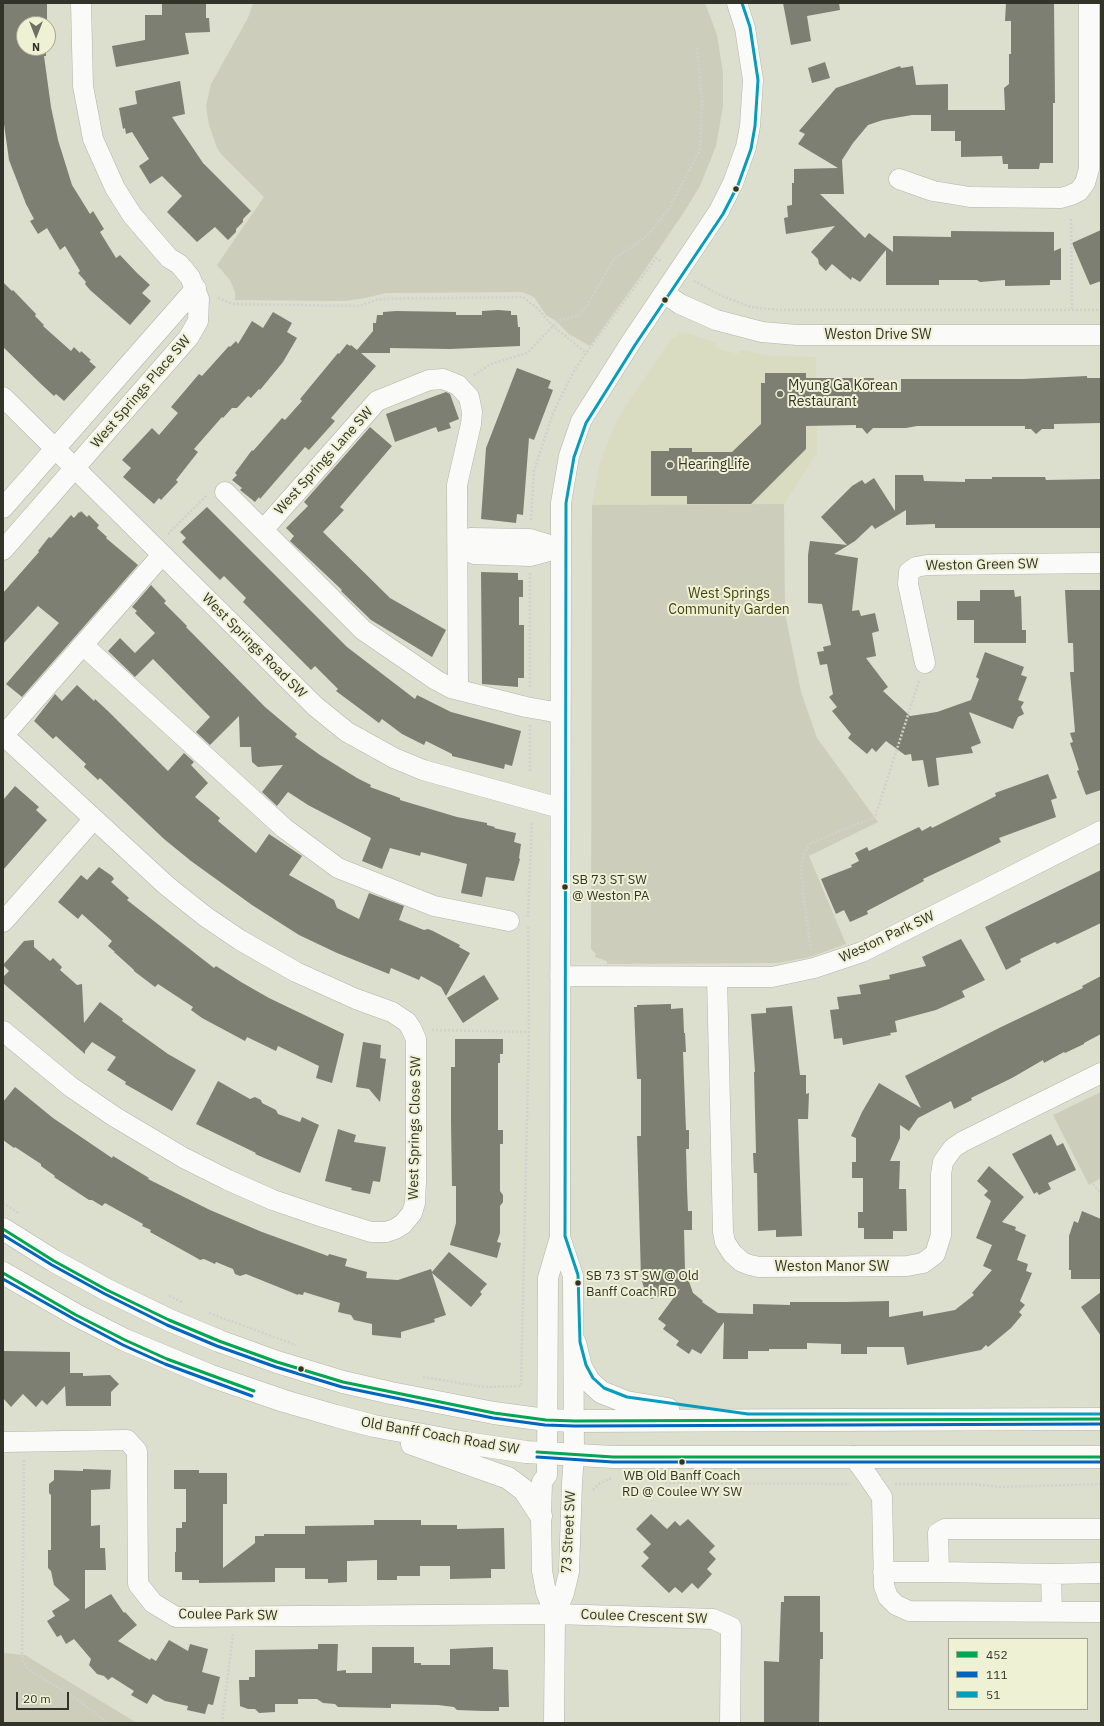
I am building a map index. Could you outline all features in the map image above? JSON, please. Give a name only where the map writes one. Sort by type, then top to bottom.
[{"type":"main road","points":[[3,1229],[54,1261],[114,1293],[169,1320],[219,1341],[277,1362],[343,1382],[391,1394],[494,1413],[546,1420],[1101,1419]]},
{"type":"main road","name":"Old Banff Coach Road SW","points":[[3,1273],[98,1326],[167,1359],[277,1398],[336,1416],[374,1426],[466,1443],[526,1452],[613,1457],[853,1456],[1101,1458]]},
{"type":"main road","points":[[575,1343],[581,1367],[589,1381],[601,1392],[614,1398],[646,1406],[748,1419]]},
{"type":"main road","points":[[336,1416],[461,1462],[498,1473],[508,1478],[524,1490],[541,1516]]},
{"type":"street","name":"West Springs Place SW","points":[[3,550],[189,338],[198,321],[199,299],[196,288],[190,277],[169,258],[132,215],[115,188],[93,139],[83,86],[81,3]]},
{"type":"street","name":"73 Street SW","points":[[554,1614],[546,1592],[542,1571],[541,1516],[542,1482],[547,1475],[546,1420],[548,1278],[560,1237],[560,503],[569,456],[581,421],[626,348],[719,211],[733,183],[746,148],[750,126],[753,80],[744,28],[737,3]]},
{"type":"street","points":[[899,179],[933,191],[970,197],[1061,198],[1074,194],[1081,188],[1085,183],[1089,169],[1089,3]]},
{"type":"street","name":"West Springs Place SW","points":[[3,508],[196,288]]},
{"type":"street","name":"Weston Drive SW","points":[[664,293],[680,304],[716,320],[762,332],[797,334],[1101,335]]},
{"type":"street","name":"West Springs Lane SW","points":[[263,530],[377,401],[429,380],[443,379],[458,385]]},
{"type":"street","points":[[458,385],[469,397],[472,412],[471,424],[458,485],[458,690]]},
{"type":"street","name":"West Springs Road SW","points":[[3,397],[316,707],[347,732],[394,758],[423,770],[560,808]]},
{"type":"street","points":[[225,492],[363,630],[436,680],[458,690],[526,707],[560,713]]},
{"type":"street","points":[[459,545],[474,554],[530,556],[560,548]]},
{"type":"street","points":[[159,551],[83,645],[3,736],[93,820],[167,886],[206,917],[240,940],[284,966],[327,987],[397,1014],[411,1028]]},
{"type":"street","name":"Weston Green SW","points":[[925,663],[909,593],[908,579],[912,569],[927,565],[1101,563]]},
{"type":"street","points":[[83,645],[284,828],[338,868],[434,906],[509,921]]},
{"type":"street","points":[[3,922],[93,820]]},
{"type":"street","name":"Weston Park SW","points":[[560,976],[772,976],[795,973],[814,968],[862,952],[1101,831]]},
{"type":"street","name":"Weston Manor SW","points":[[717,976],[723,1232],[725,1242],[732,1253],[742,1262],[750,1265],[759,1267],[907,1266],[923,1263],[935,1254],[942,1235],[941,1174],[943,1162],[952,1148],[1101,1073]]},
{"type":"street","name":"West Springs Close SW","points":[[3,1031],[90,1100],[131,1127],[184,1158],[273,1200],[371,1232],[379,1233],[395,1229],[403,1224],[412,1213],[415,1203],[416,1039],[411,1028]]},
{"type":"street","name":"73 Street SW","points":[[554,1614],[564,1593],[569,1572],[575,1420],[574,1276],[560,1237]]},
{"type":"street","name":"Coulee Park SW","points":[[3,1442],[127,1440],[137,1451],[138,1584],[153,1602],[176,1617],[554,1614]]},
{"type":"street","points":[[853,1456],[882,1497],[884,1586],[888,1598],[896,1605],[909,1611],[1101,1612]]},
{"type":"street","points":[[939,1572],[938,1533],[945,1529],[1101,1529]]},
{"type":"street","points":[[883,1572],[1051,1574],[1101,1573]]},
{"type":"street","points":[[1051,1574],[1052,1611]]},
{"type":"street","points":[[554,1614],[554,1723]]},
{"type":"street","name":"Coulee Crescent SW","points":[[554,1614],[713,1620],[731,1627],[730,1723]]},
{"type":"path","points":[[458,385],[491,364],[527,353],[558,321],[578,315],[587,306],[614,259],[648,236],[668,210],[700,150],[702,102],[697,47]]},
{"type":"path","points":[[1071,219],[1072,310]]},
{"type":"path","points":[[196,288],[233,304],[360,306],[378,299],[523,297],[538,309],[553,326],[586,353]]},
{"type":"path","points":[[709,289],[750,307],[778,310],[1101,310]]},
{"type":"path","points":[[159,551],[213,488],[225,492]]},
{"type":"path","points":[[814,968],[803,893],[801,867],[804,853],[810,844],[875,817],[925,663]]},
{"type":"path","points":[[416,1376],[484,1387],[521,1386],[529,1032],[528,924],[532,821]]},
{"type":"path","points":[[411,1028],[529,1032]]},
{"type":"path","points":[[1093,1184],[1101,1193]]},
{"type":"path","points":[[3,1203],[22,1216]]},
{"type":"path","points":[[168,1295],[188,1305]]},
{"type":"path","points":[[202,1311],[302,1347]]},
{"type":"path","points":[[24,1442],[22,1660],[28,1668],[75,1698],[108,1723]]},
{"type":"path","points":[[593,1490],[600,1483],[615,1476]]},
{"type":"path","points":[[653,1477],[668,1483],[972,1484],[1000,1487],[1101,1484]]},
{"type":"path","points":[[222,1723],[235,1617]]},
{"type":"shaded area","points":[[678,333],[690,334],[717,343],[716,348],[738,354],[740,350],[773,356],[816,357],[817,453],[784,504],[592,505],[599,466],[613,429],[623,410],[672,338],[677,336]]},
{"type":"green space","points":[[253,3],[705,3],[717,35],[723,73],[723,106],[716,146],[700,186],[684,212],[640,277],[590,346],[569,334],[556,321],[546,315],[534,297],[522,292],[386,293],[345,301],[235,300],[235,292],[230,280],[217,265],[264,197],[222,155],[217,148],[209,125],[206,106],[211,84],[248,18]]},
{"type":"green space","name":"West Springs Community Garden","points":[[784,504],[785,613],[801,692],[817,738],[878,822],[809,856],[846,944],[810,957],[778,963],[607,964],[607,961],[595,957],[596,954],[591,949],[592,505]]},
{"type":"green space","points":[[1101,1092],[1101,1178],[1089,1185],[1053,1115]]},
{"type":"green space","points":[[3,1653],[25,1655],[137,1723],[3,1723]]},
{"type":"building","points":[[3,3],[47,4],[47,16],[16,16],[16,56],[44,56],[51,107],[58,140],[72,185],[90,214],[93,211],[104,229],[100,232],[116,258],[120,255],[150,285],[142,293],[151,301],[130,325],[85,284],[86,282],[78,273],[80,271],[65,246],[60,250],[47,228],[38,234],[30,221],[34,219],[26,204],[9,160],[3,117]]},
{"type":"building","points":[[162,3],[206,3],[206,18],[209,18],[210,32],[185,33],[189,54],[116,67],[112,46],[145,40],[145,15],[162,15]]},
{"type":"building","points":[[783,3],[839,3],[840,10],[807,16],[811,41],[791,45]]},
{"type":"building","points":[[1006,3],[1054,3],[1055,103],[1053,103],[1053,163],[1040,163],[1039,169],[1008,169],[1008,164],[1003,164],[1002,156],[961,157],[961,141],[955,141],[955,131],[931,131],[931,115],[912,115],[883,120],[868,125],[853,143],[842,160],[844,194],[820,194],[865,238],[869,233],[893,252],[893,236],[951,237],[951,231],[1054,232],[1054,251],[1061,248],[1061,280],[1050,280],[1050,285],[1005,286],[1005,280],[980,282],[977,280],[939,280],[939,285],[886,285],[886,250],[860,282],[852,277],[851,280],[832,264],[826,271],[811,252],[835,226],[786,234],[784,218],[788,217],[787,206],[792,205],[792,183],[794,183],[794,169],[838,168],[798,144],[805,134],[799,131],[836,88],[900,66],[901,68],[913,66],[916,85],[948,84],[948,110],[1005,110],[1004,88],[1009,84],[1009,54],[1011,54],[1011,21],[1005,21]]},
{"type":"building","points":[[825,62],[830,78],[812,83],[808,68]]},
{"type":"building","points":[[180,81],[185,114],[172,117],[203,163],[251,211],[243,219],[243,222],[236,229],[236,232],[228,240],[215,227],[197,242],[167,212],[182,196],[162,176],[150,184],[139,166],[149,159],[132,132],[126,134],[125,128],[123,129],[119,108],[137,104],[135,91]]},
{"type":"building","points":[[1101,230],[1101,281],[1090,285],[1072,243]]},
{"type":"building","points":[[3,282],[12,291],[13,290],[36,314],[35,316],[44,325],[43,326],[71,351],[74,347],[80,353],[81,351],[96,367],[64,401],[56,394],[54,396],[3,347]]},
{"type":"building","points":[[396,311],[456,312],[456,315],[482,315],[482,311],[511,311],[511,315],[517,315],[518,327],[520,327],[520,346],[450,349],[390,348],[390,353],[361,353],[376,366],[331,418],[335,421],[309,450],[305,447],[260,499],[259,497],[255,502],[240,490],[242,488],[232,480],[237,475],[235,473],[252,450],[253,451],[282,418],[285,420],[302,401],[300,399],[338,353],[339,354],[347,344],[350,346],[351,345],[357,350],[373,331],[373,323],[376,323],[377,315],[383,315],[383,312]]},
{"type":"building","points":[[273,312],[292,323],[287,332],[297,338],[283,362],[260,390],[259,389],[251,398],[248,396],[237,408],[232,408],[223,418],[222,417],[194,449],[198,452],[176,480],[178,482],[161,500],[159,498],[154,504],[123,477],[131,468],[122,460],[152,428],[159,435],[178,413],[171,407],[199,374],[202,376],[229,346],[230,347],[236,341],[238,344],[252,321],[263,328]]},
{"type":"building","points":[[517,368],[551,381],[548,388],[553,390],[534,440],[529,438],[523,515],[517,514],[516,523],[481,519],[486,448]]},
{"type":"building","points":[[765,373],[806,373],[806,378],[874,378],[874,392],[901,392],[901,379],[1023,379],[1087,376],[1087,378],[1101,378],[1101,423],[1054,424],[1054,429],[1042,429],[1036,434],[1031,429],[1025,429],[1025,426],[917,426],[906,428],[873,428],[867,434],[862,428],[856,428],[856,425],[806,426],[806,449],[751,504],[687,504],[687,496],[651,496],[651,451],[669,451],[669,448],[692,448],[692,452],[732,452],[761,424],[761,383],[765,383]]},
{"type":"building","points":[[446,392],[450,394],[459,419],[449,423],[451,428],[438,432],[436,427],[395,442],[386,414]]},
{"type":"building","points":[[370,427],[392,446],[340,507],[344,510],[323,532],[390,598],[446,630],[432,657],[371,620],[341,591],[342,590],[290,541],[294,536],[286,528],[308,506],[304,502]]},
{"type":"building","points":[[895,475],[923,475],[924,481],[965,482],[965,479],[992,479],[992,477],[1045,477],[1046,480],[1101,479],[1101,528],[935,528],[935,524],[906,525],[906,510],[875,529],[872,525],[855,541],[834,554],[858,558],[852,611],[859,610],[861,616],[875,613],[879,631],[872,633],[876,656],[866,658],[888,687],[883,691],[910,716],[937,712],[971,700],[979,679],[976,677],[985,652],[1024,667],[1021,675],[1027,677],[1018,700],[1024,702],[1021,707],[1024,714],[1018,717],[1013,729],[969,712],[981,743],[971,747],[973,753],[936,758],[939,785],[928,787],[923,760],[912,761],[911,754],[905,755],[886,741],[876,752],[872,748],[867,754],[848,738],[851,734],[832,711],[837,707],[829,697],[833,694],[827,664],[820,665],[817,652],[824,651],[823,647],[831,645],[822,604],[808,603],[808,555],[810,541],[847,545],[821,517],[852,486],[862,480],[865,484],[874,478],[895,511]]},
{"type":"building","points":[[207,507],[347,647],[415,699],[417,695],[451,712],[521,731],[512,766],[505,764],[504,769],[452,756],[452,754],[426,741],[424,745],[402,734],[382,719],[379,723],[336,691],[338,689],[315,666],[311,670],[243,602],[246,598],[224,576],[220,580],[182,542],[186,538],[180,532]]},
{"type":"building","points":[[81,511],[87,517],[89,515],[99,525],[97,528],[107,537],[106,538],[138,565],[22,697],[6,684],[59,623],[38,606],[3,644],[3,593],[39,552],[38,551],[49,537],[51,538],[71,515],[74,518]]},
{"type":"building","points":[[481,572],[518,573],[518,580],[523,580],[523,597],[519,597],[519,625],[524,625],[524,678],[518,678],[518,687],[482,684]]},
{"type":"building","points":[[151,585],[166,601],[164,603],[187,626],[186,627],[265,707],[297,734],[295,737],[320,755],[371,785],[370,787],[400,798],[400,800],[457,817],[487,823],[487,825],[495,827],[494,828],[516,833],[514,842],[521,844],[520,859],[514,881],[486,877],[482,897],[461,893],[467,864],[421,852],[420,856],[390,848],[382,869],[362,861],[371,838],[308,805],[288,792],[277,806],[262,792],[283,765],[258,767],[252,762],[251,747],[240,747],[239,716],[210,745],[196,732],[210,717],[153,659],[135,677],[108,651],[120,638],[135,653],[155,633],[135,613],[137,611],[132,607]]},
{"type":"building","points":[[980,590],[1014,590],[1015,597],[1021,596],[1022,630],[1026,630],[1026,643],[974,643],[974,620],[957,620],[957,601],[980,601]]},
{"type":"building","points":[[1065,590],[1101,590],[1101,790],[1086,795],[1077,771],[1079,770],[1070,743],[1073,742],[1070,733],[1075,732],[1070,672],[1074,672],[1073,643],[1068,643]]},
{"type":"building","points":[[77,685],[94,701],[95,699],[109,712],[168,771],[184,753],[194,762],[191,765],[208,783],[195,797],[220,818],[218,821],[256,853],[269,834],[302,856],[289,875],[334,900],[337,908],[359,919],[369,893],[404,906],[399,920],[424,930],[428,929],[433,931],[460,945],[459,947],[470,953],[446,996],[441,987],[421,976],[419,980],[391,968],[389,974],[337,953],[299,935],[252,905],[191,861],[164,839],[100,778],[98,780],[84,767],[86,764],[56,736],[53,739],[34,721],[55,694],[62,701]]},
{"type":"building","points":[[1048,774],[1057,798],[1051,800],[1056,817],[999,838],[1001,842],[923,879],[924,881],[867,911],[868,914],[850,922],[844,910],[836,914],[821,879],[852,867],[851,865],[859,861],[855,853],[867,847],[869,851],[919,827],[922,831],[931,826],[932,828],[996,796],[995,793]]},
{"type":"building","points":[[15,786],[39,807],[36,810],[47,820],[3,870],[3,800]]},
{"type":"building","points":[[99,867],[112,876],[114,879],[111,882],[129,898],[127,900],[214,968],[216,966],[269,998],[344,1034],[332,1083],[316,1078],[319,1066],[278,1046],[276,1051],[247,1037],[245,1041],[202,1018],[191,1010],[193,1007],[158,984],[155,987],[134,971],[108,946],[112,941],[82,914],[78,919],[58,902],[81,875],[87,880]]},
{"type":"building","points":[[1101,870],[1101,923],[1057,944],[1055,942],[1020,959],[1021,962],[1006,970],[985,927]]},
{"type":"building","points":[[961,939],[985,980],[962,991],[965,997],[936,1010],[895,1021],[897,1032],[890,1033],[891,1035],[843,1045],[842,1038],[834,1039],[830,1010],[839,1009],[837,997],[861,994],[859,985],[890,979],[889,975],[926,966],[922,957]]},
{"type":"building","points":[[34,940],[34,947],[50,961],[53,958],[62,967],[60,970],[77,985],[82,984],[84,1023],[100,1002],[123,1019],[122,1021],[168,1054],[196,1070],[172,1111],[125,1084],[126,1082],[107,1070],[116,1057],[92,1042],[85,1051],[85,1054],[3,983],[3,977],[9,971],[3,965],[24,941]]},
{"type":"building","points":[[484,975],[499,999],[463,1023],[447,998]]},
{"type":"building","points":[[1101,976],[1101,1034],[1084,1044],[1065,1053],[1064,1052],[1044,1063],[1043,1060],[1012,1078],[971,1098],[972,1100],[954,1109],[951,1101],[918,1118],[909,1131],[900,1125],[900,1138],[890,1161],[900,1161],[899,1189],[906,1189],[907,1231],[893,1231],[893,1239],[864,1239],[864,1228],[858,1228],[858,1212],[863,1212],[863,1178],[852,1178],[852,1162],[856,1162],[856,1138],[851,1136],[862,1112],[879,1083],[921,1108],[905,1076],[999,1028],[1083,988],[1082,986]]},
{"type":"building","points":[[671,1004],[671,1009],[683,1008],[686,1052],[683,1052],[686,1130],[689,1130],[689,1149],[686,1149],[687,1187],[688,1211],[692,1211],[692,1230],[684,1230],[685,1270],[693,1293],[703,1301],[702,1302],[718,1313],[753,1314],[753,1304],[790,1305],[790,1302],[889,1301],[889,1317],[923,1311],[923,1316],[955,1310],[974,1295],[972,1293],[992,1270],[983,1266],[992,1245],[976,1238],[991,1201],[984,1195],[988,1191],[977,1181],[989,1166],[1024,1197],[1002,1222],[1016,1227],[1015,1230],[1026,1235],[1017,1260],[1028,1264],[1026,1271],[1032,1273],[1020,1301],[1025,1305],[1019,1312],[1022,1315],[1011,1328],[988,1347],[986,1345],[981,1350],[907,1365],[904,1347],[867,1347],[867,1354],[841,1354],[841,1344],[807,1343],[807,1349],[769,1349],[769,1351],[748,1351],[748,1359],[723,1359],[724,1322],[701,1354],[692,1349],[689,1354],[676,1345],[679,1341],[663,1329],[666,1325],[658,1319],[680,1289],[651,1299],[648,1289],[645,1291],[641,1278],[637,1136],[641,1136],[641,1079],[637,1079],[634,1007],[637,1007],[637,1005]]},
{"type":"building","points":[[792,1006],[800,1075],[806,1075],[806,1094],[809,1093],[808,1119],[798,1119],[802,1236],[776,1237],[776,1230],[758,1231],[757,1173],[754,1173],[753,1153],[756,1153],[755,1072],[751,1014],[766,1013],[766,1008]]},
{"type":"building","points":[[455,1039],[503,1039],[503,1054],[500,1054],[500,1063],[498,1063],[498,1130],[503,1130],[503,1144],[500,1144],[500,1191],[503,1195],[503,1202],[500,1206],[500,1233],[497,1242],[501,1243],[497,1258],[450,1245],[456,1223],[456,1186],[452,1186],[451,1124],[451,1067],[455,1067]]},
{"type":"building","points":[[363,1042],[381,1045],[380,1058],[386,1059],[380,1102],[369,1089],[356,1087]]},
{"type":"building","points":[[218,1081],[250,1099],[255,1097],[261,1100],[262,1103],[276,1110],[278,1114],[300,1122],[302,1117],[319,1125],[300,1173],[255,1154],[256,1153],[196,1124]]},
{"type":"building","points":[[15,1087],[53,1118],[112,1158],[113,1156],[149,1178],[148,1179],[210,1210],[262,1232],[328,1256],[329,1254],[347,1259],[345,1266],[367,1272],[366,1278],[398,1280],[431,1269],[432,1272],[449,1252],[487,1284],[480,1292],[482,1294],[471,1307],[432,1273],[446,1315],[434,1319],[435,1322],[401,1332],[401,1338],[372,1335],[372,1324],[354,1320],[351,1315],[338,1312],[340,1303],[304,1292],[303,1295],[298,1295],[246,1274],[240,1276],[235,1274],[233,1269],[216,1262],[215,1264],[204,1259],[200,1260],[150,1232],[151,1230],[142,1226],[143,1224],[105,1203],[102,1206],[92,1200],[89,1200],[54,1177],[55,1176],[41,1166],[41,1164],[3,1140],[3,1102]]},
{"type":"building","points":[[338,1129],[356,1135],[354,1142],[386,1147],[380,1182],[373,1181],[370,1194],[351,1190],[352,1188],[325,1181]]},
{"type":"building","points":[[1051,1134],[1057,1146],[1063,1143],[1076,1170],[1048,1183],[1051,1189],[1039,1195],[1037,1192],[1034,1194],[1012,1154]]},
{"type":"building","points":[[1082,1211],[1101,1219],[1101,1279],[1071,1279],[1071,1270],[1069,1270],[1069,1236],[1074,1221],[1078,1223]]},
{"type":"building","points":[[1101,1292],[1101,1336],[1081,1307]]},
{"type":"building","points":[[3,1351],[70,1352],[70,1373],[83,1373],[83,1376],[110,1375],[119,1384],[111,1392],[111,1406],[66,1406],[65,1386],[47,1405],[42,1400],[36,1407],[23,1394],[11,1407],[3,1398]]},
{"type":"building","points":[[83,1469],[111,1470],[110,1489],[91,1490],[91,1526],[100,1525],[100,1548],[105,1548],[106,1570],[85,1570],[85,1609],[111,1594],[124,1613],[125,1612],[137,1625],[118,1641],[150,1660],[151,1658],[156,1661],[169,1640],[188,1651],[190,1644],[208,1649],[202,1672],[220,1677],[213,1705],[208,1704],[205,1714],[187,1710],[188,1706],[165,1701],[153,1694],[147,1704],[131,1695],[134,1691],[112,1677],[108,1680],[104,1676],[97,1674],[89,1665],[91,1659],[74,1639],[66,1644],[61,1635],[57,1637],[47,1621],[55,1616],[52,1611],[70,1600],[54,1585],[51,1571],[48,1568],[48,1550],[51,1550],[51,1495],[49,1493],[49,1484],[54,1480],[54,1470],[83,1471]]},
{"type":"building","points":[[174,1470],[199,1470],[199,1473],[227,1473],[227,1504],[223,1504],[223,1568],[255,1543],[255,1536],[264,1536],[264,1534],[305,1534],[305,1526],[374,1525],[374,1520],[421,1520],[421,1525],[457,1525],[457,1529],[504,1528],[505,1569],[491,1569],[491,1578],[450,1579],[450,1566],[420,1566],[420,1576],[397,1576],[397,1580],[377,1580],[377,1560],[347,1561],[347,1582],[328,1583],[328,1579],[305,1579],[305,1568],[275,1568],[275,1582],[199,1583],[199,1580],[182,1580],[182,1572],[175,1572],[176,1528],[182,1528],[182,1522],[186,1522],[186,1489],[174,1489]]},
{"type":"building","points":[[651,1514],[667,1529],[675,1521],[680,1526],[688,1519],[715,1546],[709,1552],[716,1559],[707,1569],[712,1574],[698,1589],[692,1583],[682,1593],[675,1587],[669,1593],[641,1566],[649,1558],[643,1552],[651,1544],[636,1529]]},
{"type":"building","points":[[784,1596],[820,1596],[820,1632],[823,1632],[823,1659],[820,1659],[819,1723],[764,1723],[764,1661],[779,1662],[781,1602],[784,1602]]},
{"type":"building","points":[[318,1644],[338,1644],[337,1671],[346,1670],[346,1673],[372,1673],[372,1647],[414,1647],[414,1663],[421,1663],[421,1665],[450,1665],[450,1649],[493,1647],[493,1669],[508,1670],[509,1707],[499,1707],[499,1711],[484,1711],[457,1710],[454,1707],[438,1705],[391,1704],[391,1708],[338,1707],[335,1704],[323,1703],[317,1699],[298,1699],[298,1704],[275,1704],[275,1712],[259,1713],[255,1709],[248,1709],[240,1706],[239,1680],[249,1680],[249,1677],[255,1677],[255,1650],[318,1649]]},
{"type":"transit line","name":"51","points":[[742,3],[750,27],[758,80],[755,126],[751,149],[738,185],[723,214],[635,345],[586,423],[574,457],[566,503],[565,1236],[578,1275],[580,1342],[586,1365],[593,1378],[604,1388],[627,1397],[748,1414],[1101,1414]]},
{"type":"transit line","name":"452","points":[[3,1229],[54,1261],[107,1290],[169,1320],[219,1341],[277,1362],[343,1382],[494,1413],[546,1420],[575,1421],[1101,1419]]},
{"type":"transit line","name":"111","points":[[3,1235],[52,1265],[105,1294],[167,1325],[217,1346],[276,1367],[342,1387],[493,1418],[545,1425],[575,1426],[1101,1424]]},
{"type":"transit line","name":"452","points":[[3,1273],[76,1315],[125,1340],[167,1359],[254,1391]]},
{"type":"transit line","name":"111","points":[[3,1279],[123,1345],[165,1364],[252,1396]]},
{"type":"transit line","name":"452","points":[[537,1452],[613,1457],[1101,1457]]},
{"type":"transit line","name":"111","points":[[537,1457],[613,1462],[1101,1462]]},
{"type":"place","name":"Myung Ga Korean Restaurant","points":[[780,394]]},
{"type":"place","name":"HearingLife","points":[[670,465]]},
{"type":"place","name":"SB 73 ST SW @ Weston PA","points":[[565,887]]},
{"type":"place","name":"SB 73 ST SW @ Old Banff Coach RD","points":[[578,1283]]},
{"type":"place","name":"WB Old Banff Coach RD @ Coulee WY SW","points":[[682,1462]]}]
